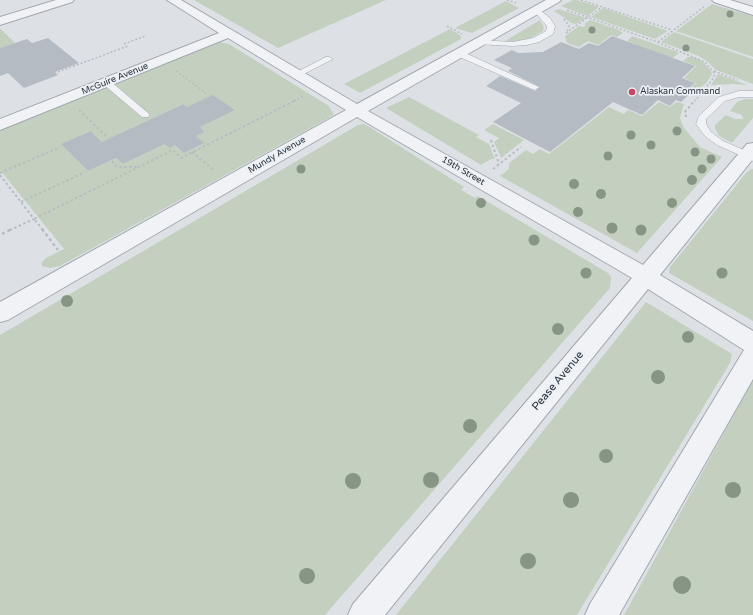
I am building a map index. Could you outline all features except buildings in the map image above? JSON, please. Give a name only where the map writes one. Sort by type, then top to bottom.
[{"type":"street","points":[[0,21],[68,0]]},
{"type":"street","name":"19th Street","points":[[173,0],[357,110],[645,276],[753,343]]},
{"type":"street","points":[[714,1],[753,11]]},
{"type":"street","name":"Mundy Avenue","points":[[0,312],[458,53],[470,38],[537,10],[559,4]]},
{"type":"street","name":"McGuire Avenue","points":[[0,124],[230,33]]},
{"type":"street","name":"Pease Avenue","points":[[364,615],[645,276],[751,154]]},
{"type":"street","points":[[601,615],[753,357]]},
{"type":"lane","points":[[470,38],[513,44],[527,43],[536,40],[550,32],[551,26],[537,10]]},
{"type":"lane","points":[[458,53],[535,87]]},
{"type":"lane","points":[[297,74],[329,59]]},
{"type":"lane","points":[[106,82],[145,115]]},
{"type":"lane","points":[[751,154],[720,143],[708,134],[701,124],[702,118],[722,99],[739,94],[753,94]]},
{"type":"path","points":[[581,0],[672,30]]},
{"type":"path","points":[[657,42],[714,1]]},
{"type":"path","points":[[559,4],[696,57],[705,62],[713,71],[740,81]]},
{"type":"path","points":[[447,26],[470,38]]},
{"type":"path","points":[[124,44],[145,36]]},
{"type":"path","points":[[58,72],[128,46]]},
{"type":"path","points":[[174,70],[206,93]]},
{"type":"path","points":[[686,119],[685,112],[712,80],[715,74],[713,71]]},
{"type":"path","points":[[2,234],[173,150],[181,158],[303,96]]},
{"type":"path","points":[[78,109],[106,136]]},
{"type":"path","points":[[491,140],[499,164],[521,147]]},
{"type":"path","points":[[58,250],[0,174],[60,147]]},
{"type":"path","points":[[192,152],[229,183]]},
{"type":"path","points":[[112,161],[117,167],[138,167]]},
{"type":"path","points":[[21,202],[85,172]]},
{"type":"green space","points":[[194,0],[386,0],[278,48]]},
{"type":"green space","points":[[573,0],[599,7],[587,16],[561,6]]},
{"type":"green space","points":[[506,1],[519,8],[472,33],[455,28]]},
{"type":"green space","points":[[712,4],[753,16],[753,57],[676,31]]},
{"type":"green space","points":[[603,8],[668,31],[655,39],[591,17]]},
{"type":"green space","points":[[559,9],[586,18],[576,24],[571,23],[554,11]]},
{"type":"green space","points":[[540,20],[544,27],[543,31],[529,39],[505,41]]},
{"type":"green space","points":[[590,20],[619,30],[623,33],[617,37],[611,35],[598,45],[588,41],[579,47],[567,43],[565,36],[579,26],[583,27],[586,25],[584,24]]},
{"type":"green space","points":[[0,28],[15,43],[0,48]]},
{"type":"green space","points":[[450,29],[461,36],[461,39],[360,93],[344,84]]},
{"type":"green space","points":[[674,32],[753,59],[753,84],[716,70],[699,56],[661,42]]},
{"type":"green space","points":[[632,36],[679,53],[673,58],[667,56],[654,67],[624,56],[637,45],[627,41]]},
{"type":"green space","points":[[219,42],[229,44],[329,106],[334,115],[60,266],[50,268],[42,266],[42,262],[46,258],[64,249],[0,170],[0,130]],"holes":[[[183,104],[187,107],[234,110],[200,127],[205,132],[196,136],[203,143],[184,153],[175,145],[165,144],[123,164],[116,158],[88,171],[62,144],[91,131],[106,146],[132,128]]]},
{"type":"green space","points":[[688,57],[694,57],[703,62],[712,74],[707,82],[695,93],[693,92],[696,89],[691,87],[696,83],[684,78],[696,66],[683,61]]},
{"type":"green space","points":[[718,74],[747,85],[711,85]]},
{"type":"green space","points":[[409,97],[479,135],[476,137],[489,144],[495,159],[491,159],[481,165],[386,108]]},
{"type":"green space","points":[[745,99],[753,99],[753,118],[732,143],[719,136],[715,125],[726,115],[735,119],[743,119],[742,115],[730,111],[737,102]]},
{"type":"green space","points":[[659,102],[670,107],[677,102],[684,104],[680,118],[684,128],[700,147],[722,157],[637,253],[500,176],[509,169],[509,163],[526,150],[533,154],[540,149],[549,154],[609,107],[624,114],[628,110],[642,116]]},
{"type":"green space","points":[[363,124],[464,187],[461,190],[475,198],[478,196],[608,273],[611,277],[610,288],[325,615],[0,615],[0,335],[358,125]]},
{"type":"green space","points":[[493,124],[524,140],[501,158],[494,142],[499,138],[484,130]]},
{"type":"green space","points":[[753,169],[753,321],[669,273],[670,267],[746,173]]},
{"type":"green space","points":[[646,302],[732,354],[730,363],[577,615],[396,615]]},
{"type":"green space","points":[[753,380],[753,615],[624,615]]},
{"type":"place","name":"Alaskan Command","points":[[632,92]]}]
